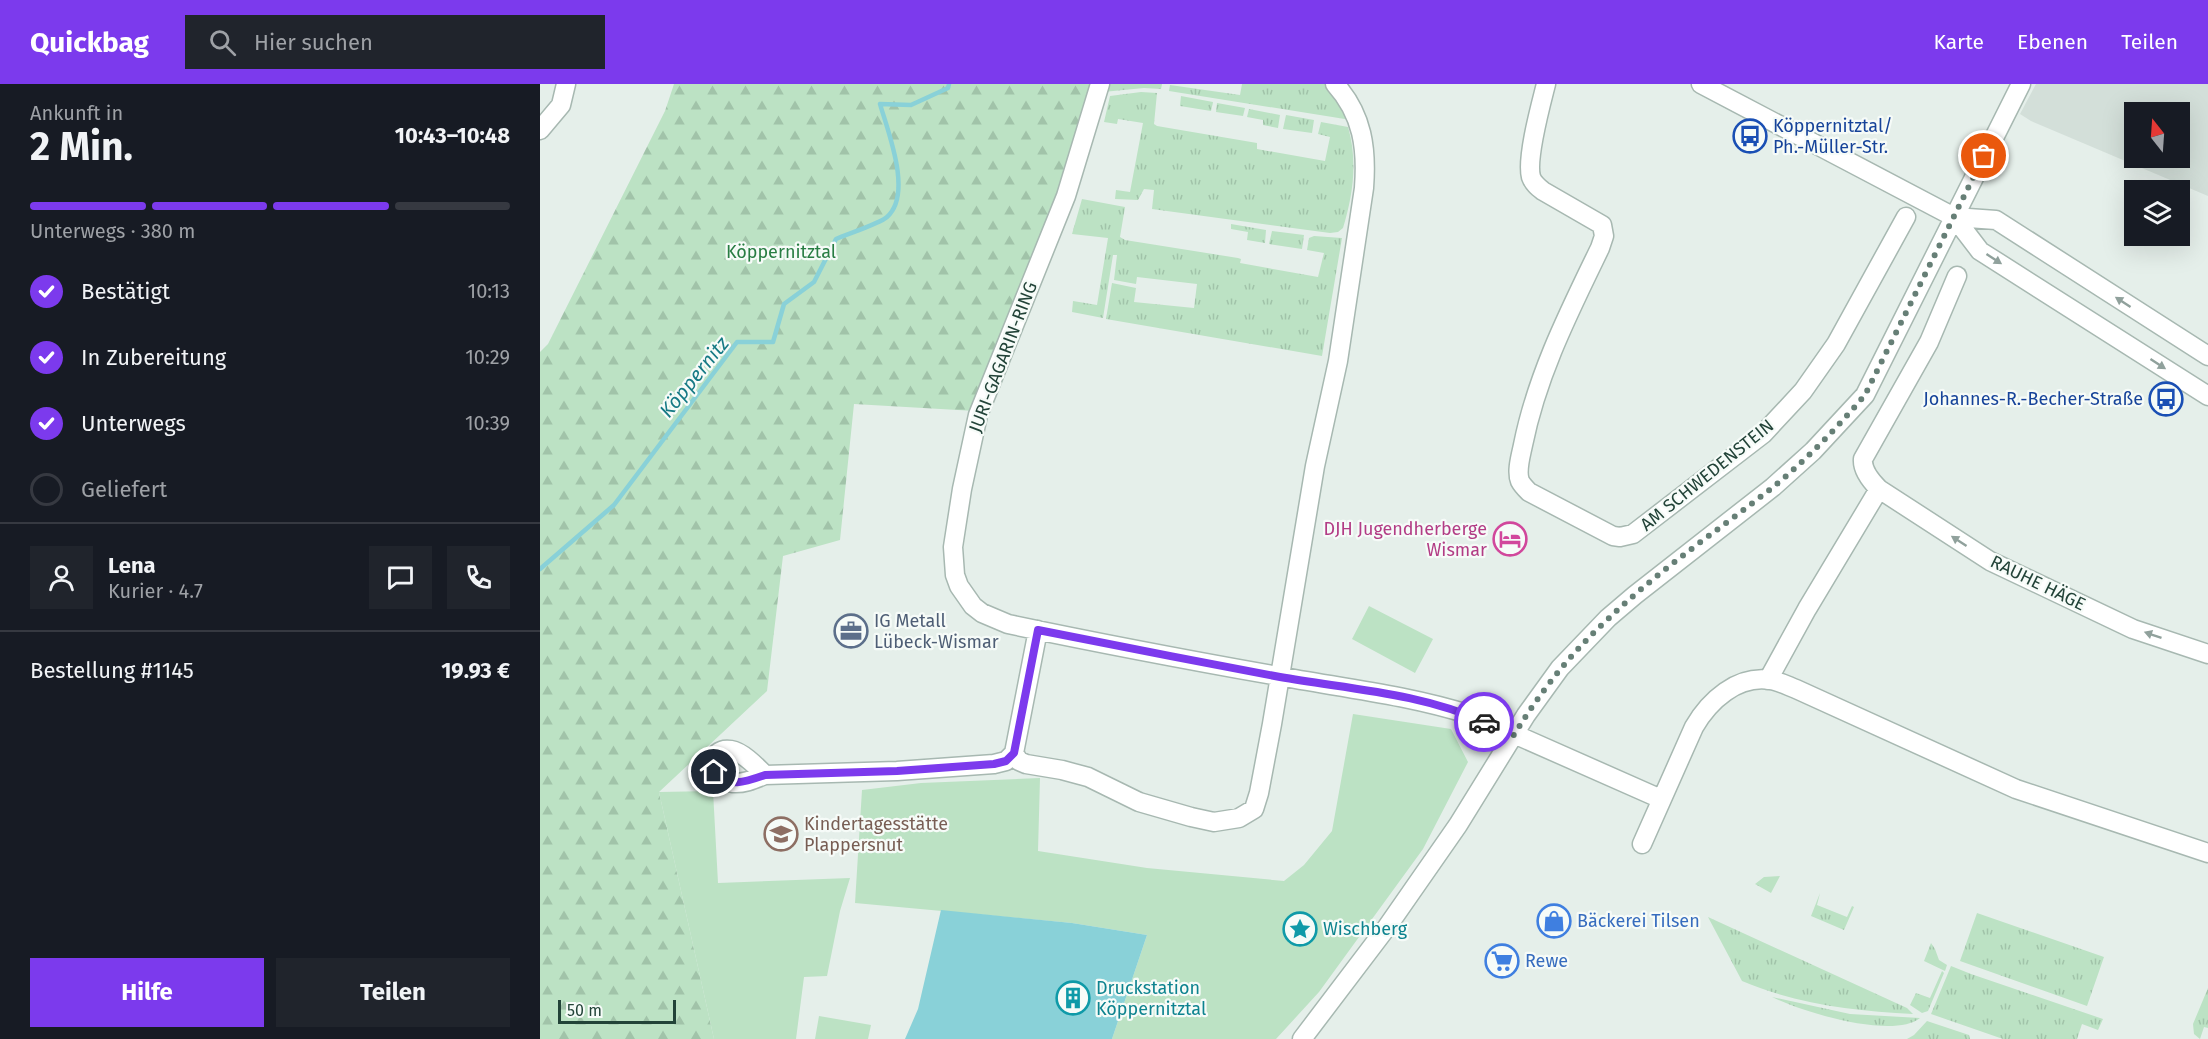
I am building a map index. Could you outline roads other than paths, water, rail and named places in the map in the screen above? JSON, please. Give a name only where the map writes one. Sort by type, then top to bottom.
[{"type":"street","points":[[540,130],[561,105],[566,84]]},
{"type":"street","name":"JURI-GAGARIN-RING","points":[[1100,84],[1066,196],[978,415],[964,477],[953,547],[955,575],[959,586],[973,606],[994,620],[1038,630],[1439,705],[1471,715],[1661,799]]},
{"type":"street","points":[[1014,753],[1019,761],[1026,764],[1088,777],[1138,802],[1214,822],[1239,818],[1254,809],[1259,793],[1316,466],[1338,361],[1364,188],[1366,163],[1361,125],[1353,108],[1335,84]]},
{"type":"street","name":"AM SCHWEDENSTEIN","points":[[1546,84],[1537,123],[1531,176],[1535,184],[1543,191],[1602,225],[1604,236],[1537,387],[1519,473],[1521,482],[1529,492],[1613,536],[1633,534],[1763,435],[1784,413],[1803,391],[1836,344],[1903,222]]},
{"type":"street","points":[[1701,84],[1954,217],[1996,220],[2208,356]]},
{"type":"street","points":[[1302,1039],[1387,927],[1458,825],[1536,699],[1560,668],[1608,618],[1665,570],[1773,487],[1813,451],[1865,395],[2021,84]]},
{"type":"street","points":[[1954,217],[1980,251],[2208,396]]},
{"type":"street","points":[[1768,680],[1807,609],[1879,489],[1871,481],[1863,465],[1863,459],[1929,342],[1957,276]]},
{"type":"street","name":"RAUHE HÄGE","points":[[1879,489],[1990,561],[2133,629],[2208,654]]},
{"type":"street","points":[[765,775],[897,771],[994,764],[1006,761],[1014,753],[1038,630]]},
{"type":"street","points":[[1642,844],[1694,727],[1710,703],[1729,689],[1756,680],[1768,680],[1797,689],[2016,789],[2208,853]]},
{"type":"water","points":[[941,910],[1072,923],[1147,935],[1112,1039],[905,1039],[918,1009]]},
{"type":"waterway","name":"Köppernitz","points":[[540,569],[614,505],[737,342],[773,342],[784,304],[814,282],[836,239],[887,217],[894,207],[898,194],[898,179],[893,146],[880,104],[911,105],[948,88],[949,84]]},
{"type":"place","name":"Köppernitztal/ Ph.-Müller-Str.","points":[[1750,136]]},
{"type":"place","name":"Johannes-R.-Becher-Straße","points":[[2166,399]]},
{"type":"place","name":"DJH Jugendherberge Wismar","points":[[1510,539]]},
{"type":"place","name":"IG Metall Lübeck-Wismar","points":[[851,631]]},
{"type":"place","name":"Kindertagesstätte Plappersnut","points":[[781,834]]},
{"type":"place","name":"Bäckerei Tilsen","points":[[1554,921]]},
{"type":"place","name":"Wischberg","points":[[1300,929]]},
{"type":"place","name":"Rewe","points":[[1502,961]]},
{"type":"place","name":"Druckstation Köppernitztal","points":[[1073,998]]},
{"type":"park label","name":"Köppernitztal","points":[[781,252]]}]
